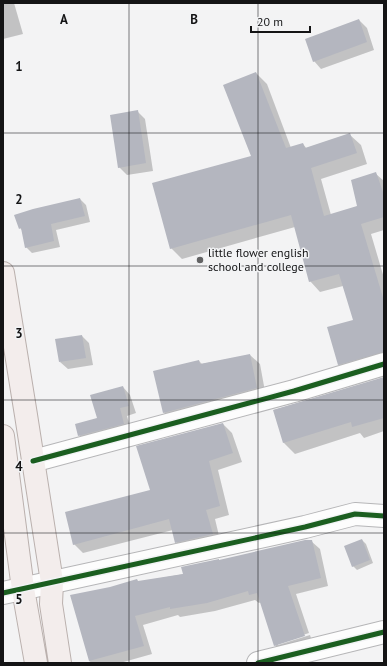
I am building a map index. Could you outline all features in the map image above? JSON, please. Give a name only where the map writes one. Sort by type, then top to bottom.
[{"type":"main road","points":[[3,274],[52,582],[51,604],[60,663]]},
{"type":"main road","points":[[3,436],[13,591],[36,663]]},
{"type":"street","points":[[33,461],[294,391],[384,364]]},
{"type":"street","points":[[13,591],[305,527],[355,514],[384,516]]},
{"type":"street","points":[[258,663],[384,632]]},
{"type":"building","points":[[359,19],[367,42],[313,62],[305,39]]},
{"type":"building","points":[[256,72],[286,148],[303,143],[305,148],[350,133],[357,153],[311,168],[324,216],[357,206],[351,180],[376,172],[384,195],[384,217],[361,224],[384,301],[384,352],[338,365],[327,327],[353,320],[339,274],[309,282],[291,215],[170,249],[152,183],[251,156],[223,85]]},
{"type":"building","points":[[138,110],[146,163],[118,168],[110,115]]},
{"type":"building","points":[[80,198],[85,216],[51,224],[54,241],[25,248],[21,228],[19,229],[14,215]]},
{"type":"building","points":[[82,335],[86,358],[59,362],[55,339]]},
{"type":"building","points":[[250,354],[257,388],[163,413],[153,371],[199,360],[200,364]]},
{"type":"building","points":[[384,377],[384,418],[352,427],[351,422],[283,443],[273,410]]},
{"type":"building","points":[[123,386],[129,406],[120,408],[124,424],[78,436],[75,424],[97,418],[90,395]]},
{"type":"building","points":[[223,423],[233,453],[209,461],[220,506],[206,510],[213,534],[175,543],[169,519],[73,545],[65,512],[150,490],[136,446]]},
{"type":"building","points":[[362,539],[370,560],[352,567],[344,546]]},
{"type":"building","points":[[305,540],[312,540],[321,578],[288,586],[305,636],[274,646],[257,593],[249,595],[248,591],[207,603],[170,609],[170,607],[135,616],[144,646],[89,661],[70,595],[110,587],[137,579],[138,581],[183,574],[181,567],[219,560]]},
{"type":"cycle path","points":[[33,461],[294,391],[384,364]]},
{"type":"cycle path","points":[[3,593],[305,527],[355,514],[384,516]]},
{"type":"cycle path","points":[[258,663],[384,632]]},
{"type":"place","name":"little flower english school and college","points":[[200,260]]}]
